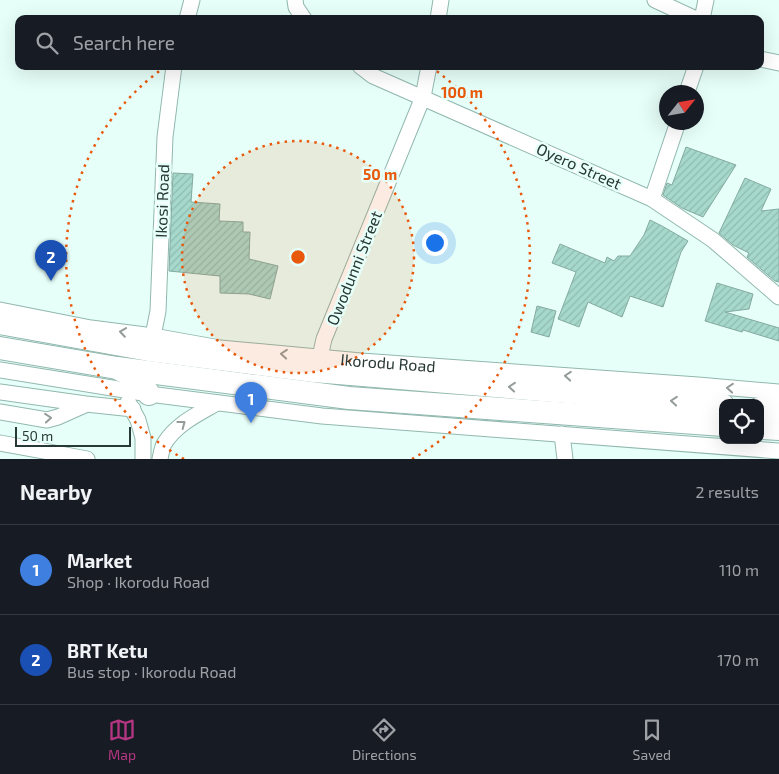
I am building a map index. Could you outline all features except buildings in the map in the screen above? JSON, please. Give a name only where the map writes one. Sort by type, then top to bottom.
[{"type":"highway","name":"Ikorodu Road","points":[[0,323],[149,350],[314,371],[719,405]]},
{"type":"highway","points":[[0,348],[124,388],[349,398],[719,425]]},
{"type":"highway","points":[[764,408],[779,410]]},
{"type":"highway","points":[[764,428],[779,429]]},
{"type":"street","points":[[188,15],[192,0]]},
{"type":"street","points":[[295,0],[296,7],[301,15]]},
{"type":"street","points":[[439,15],[441,0]]},
{"type":"street","points":[[655,0],[687,15]]},
{"type":"street","points":[[703,15],[706,0]]},
{"type":"street","points":[[764,60],[779,63]]},
{"type":"street","name":"Ikosi Road","points":[[153,336],[158,311],[165,137],[173,70]]},
{"type":"street","name":"Oyero Street","points":[[365,70],[373,76],[652,200],[712,240],[779,297]]},
{"type":"street","name":"Owodunni Street","points":[[320,357],[324,339],[423,97],[428,70]]},
{"type":"street","points":[[689,85],[695,70]]},
{"type":"street","points":[[652,200],[675,130]]},
{"type":"street","name":"Ikorodu Road","points":[[0,310],[91,328],[153,336],[220,348],[361,361],[779,392]]},
{"type":"street","points":[[0,361],[124,388]]},
{"type":"street","points":[[0,370],[217,403],[322,416],[779,451]]},
{"type":"street","points":[[0,381],[124,388],[313,406],[719,438]]},
{"type":"street","points":[[0,412],[47,420],[124,388]]},
{"type":"street","points":[[0,392],[86,404],[124,388]]},
{"type":"street","points":[[124,388],[144,438],[143,459]]},
{"type":"street","points":[[160,459],[163,445],[174,430],[217,403]]},
{"type":"street","points":[[562,434],[565,459]]},
{"type":"street","points":[[764,440],[779,442]]},
{"type":"street","points":[[0,443],[87,459]]},
{"type":"place","name":"BRT Ketu","points":[[51,281]]},
{"type":"place","name":"Market","points":[[251,423]]}]
